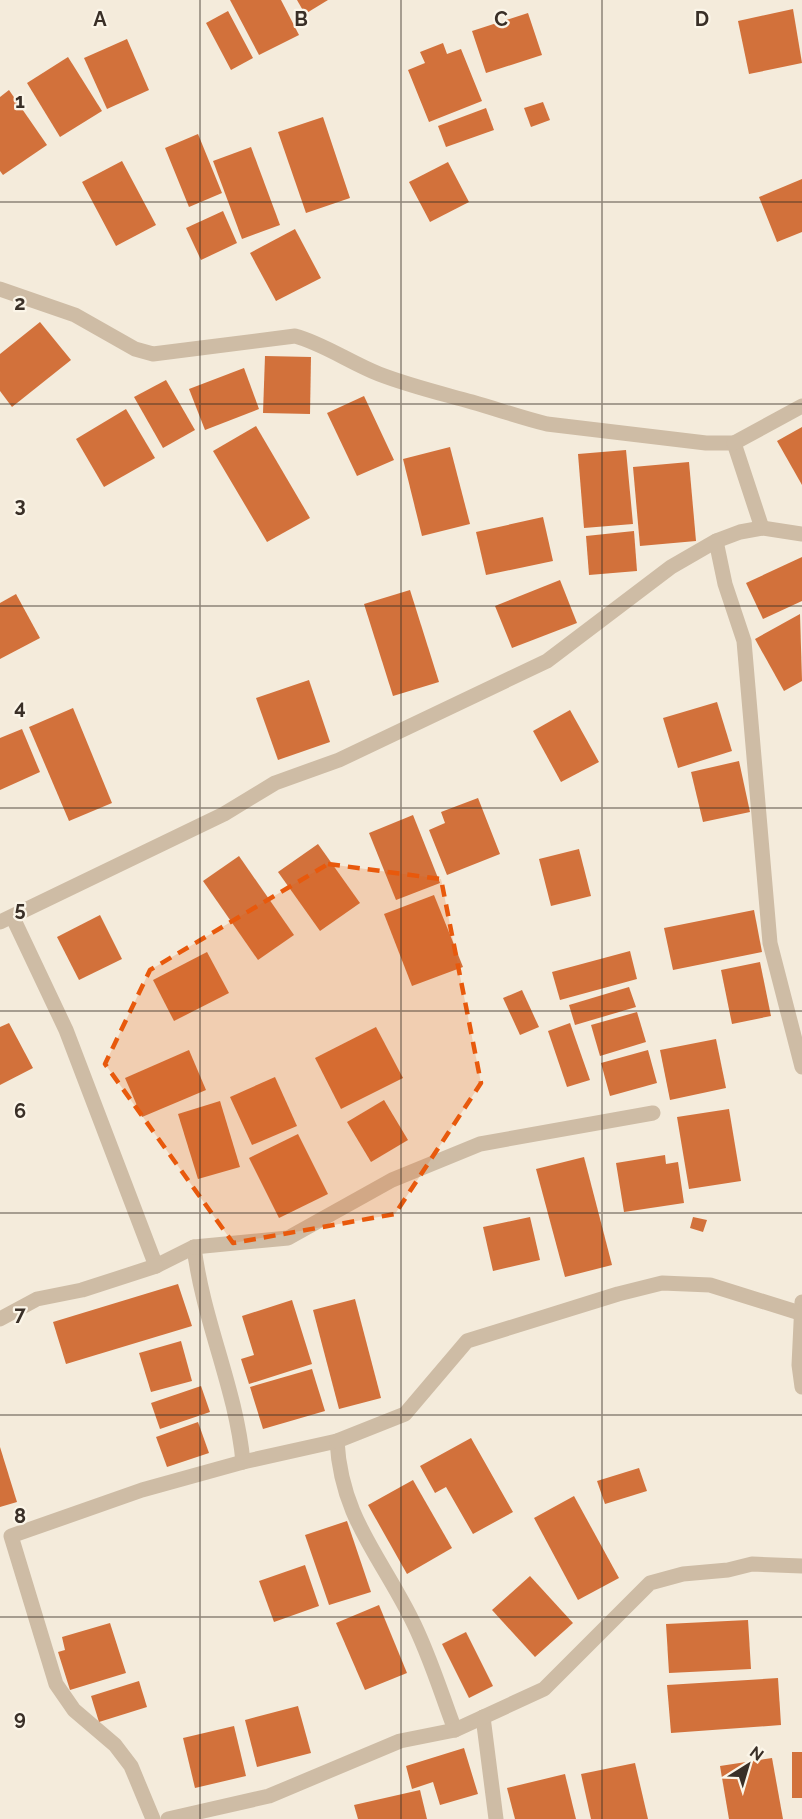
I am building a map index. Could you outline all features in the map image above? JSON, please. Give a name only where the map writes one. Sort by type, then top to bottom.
[{"type":"street","points":[[0,289],[75,315],[135,350],[153,354],[295,336],[311,340],[327,351],[376,373],[428,392],[548,424],[706,443],[734,443],[802,406]]},
{"type":"street","points":[[734,443],[762,528]]},
{"type":"street","points":[[156,1266],[66,1030],[7,920],[224,814],[275,783],[339,760],[548,661],[671,567],[716,542],[740,532],[762,528],[802,534]]},
{"type":"street","points":[[716,542],[726,585],[744,641],[770,943],[798,1032],[802,1067]]},
{"type":"street","points":[[0,1319],[37,1299],[82,1290],[156,1266],[194,1247],[288,1238],[393,1180],[480,1144],[653,1113]]},
{"type":"street","points":[[194,1247],[198,1285],[240,1426],[243,1462]]},
{"type":"street","points":[[153,1819],[131,1766],[115,1745],[74,1710],[56,1684],[6,1538],[142,1490],[243,1462],[337,1441],[405,1414],[466,1341],[618,1294],[662,1283],[710,1285],[801,1307],[802,1387]]},
{"type":"street","points":[[337,1441],[338,1467],[347,1502],[374,1556],[411,1618],[455,1730]]},
{"type":"street","points":[[168,1819],[269,1796],[400,1741],[455,1730],[544,1689],[650,1583],[683,1574],[728,1570],[752,1564],[802,1566]]},
{"type":"street","points":[[483,1717],[496,1819]]},
{"type":"highlighted area","points":[[328,864],[441,879],[481,1083],[395,1214],[233,1243],[105,1064],[150,970]]},
{"type":"building","points":[[230,0],[281,0],[299,35],[259,55]]},
{"type":"building","points":[[297,0],[328,0],[305,14]]},
{"type":"building","points":[[793,9],[802,63],[749,74],[738,21]]},
{"type":"building","points":[[228,11],[253,58],[231,70],[206,23]]},
{"type":"building","points":[[528,13],[542,55],[486,73],[472,31]]},
{"type":"building","points":[[127,39],[149,90],[107,109],[84,58]]},
{"type":"building","points":[[443,43],[447,54],[461,49],[482,101],[429,122],[408,70],[425,63],[420,52]]},
{"type":"building","points":[[68,57],[102,111],[60,137],[27,83]]},
{"type":"building","points":[[9,90],[47,145],[3,175],[0,171],[0,97]]},
{"type":"building","points":[[543,102],[550,120],[531,127],[524,108]]},
{"type":"building","points":[[486,108],[494,130],[446,147],[438,126]]},
{"type":"building","points":[[323,117],[350,198],[306,213],[278,132]]},
{"type":"building","points":[[198,134],[222,193],[189,207],[165,148]]},
{"type":"building","points":[[251,147],[280,225],[242,239],[213,161]]},
{"type":"building","points":[[122,161],[156,225],[116,246],[82,182]]},
{"type":"building","points":[[448,162],[469,202],[430,222],[409,182]]},
{"type":"building","points":[[802,179],[802,232],[777,242],[759,197]]},
{"type":"building","points":[[223,211],[237,243],[201,260],[186,228]]},
{"type":"building","points":[[295,229],[321,278],[276,301],[250,253]]},
{"type":"building","points":[[40,322],[71,360],[12,407],[0,391],[0,354]]},
{"type":"building","points":[[265,356],[311,357],[310,414],[263,413]]},
{"type":"building","points":[[244,368],[259,409],[205,430],[189,389]]},
{"type":"building","points":[[166,380],[195,430],[163,448],[134,397]]},
{"type":"building","points":[[364,396],[394,460],[357,476],[327,413]]},
{"type":"building","points":[[126,409],[155,458],[104,487],[76,439]]},
{"type":"building","points":[[256,426],[310,518],[267,542],[213,451]]},
{"type":"building","points":[[802,427],[802,485],[777,441]]},
{"type":"building","points":[[450,447],[470,524],[422,536],[403,459]]},
{"type":"building","points":[[626,450],[633,524],[584,528],[578,454]]},
{"type":"building","points":[[689,462],[696,541],[640,546],[633,467]]},
{"type":"building","points":[[543,517],[553,561],[486,575],[476,532]]},
{"type":"building","points":[[634,531],[637,571],[589,575],[586,536]]},
{"type":"building","points":[[802,557],[802,601],[763,619],[746,583]]},
{"type":"building","points":[[560,580],[577,623],[512,648],[495,606]]},
{"type":"building","points":[[410,590],[439,682],[393,696],[364,604]]},
{"type":"building","points":[[16,594],[40,638],[0,659],[0,603]]},
{"type":"building","points":[[800,614],[802,681],[784,691],[755,639]]},
{"type":"building","points":[[309,680],[330,742],[278,760],[256,698]]},
{"type":"building","points":[[717,702],[732,751],[678,768],[663,718]]},
{"type":"building","points":[[73,708],[112,803],[69,821],[29,727]]},
{"type":"building","points":[[570,710],[599,762],[561,782],[533,731]]},
{"type":"building","points":[[22,729],[40,772],[0,790],[0,738]]},
{"type":"building","points":[[739,761],[750,812],[703,822],[691,772]]},
{"type":"building","points":[[478,798],[500,854],[447,875],[429,830],[445,823],[441,812]]},
{"type":"building","points":[[413,815],[440,883],[396,900],[369,833]]},
{"type":"building","points":[[318,844],[360,903],[320,931],[278,872]]},
{"type":"building","points":[[579,849],[591,896],[551,906],[539,859]]},
{"type":"building","points":[[239,856],[294,935],[258,960],[203,881]]},
{"type":"building","points":[[434,895],[463,967],[412,986],[384,914]]},
{"type":"building","points":[[754,910],[762,952],[673,970],[664,928]]},
{"type":"building","points":[[100,915],[122,959],[79,980],[57,937]]},
{"type":"building","points":[[630,951],[637,979],[560,1000],[552,972]]},
{"type":"building","points":[[207,952],[229,993],[174,1021],[153,980]]},
{"type":"building","points":[[760,962],[771,1016],[732,1024],[721,970]]},
{"type":"building","points":[[629,987],[636,1007],[575,1025],[569,1005]]},
{"type":"building","points":[[522,990],[539,1027],[520,1035],[503,998]]},
{"type":"building","points":[[637,1012],[646,1042],[600,1056],[591,1025]]},
{"type":"building","points":[[9,1023],[33,1068],[0,1085],[0,1027]]},
{"type":"building","points":[[570,1023],[590,1080],[567,1087],[548,1031]]},
{"type":"building","points":[[376,1027],[403,1078],[341,1109],[315,1058]]},
{"type":"building","points":[[716,1039],[726,1088],[670,1100],[660,1050]]},
{"type":"building","points":[[189,1050],[206,1090],[142,1117],[125,1078]]},
{"type":"building","points":[[648,1050],[657,1083],[610,1096],[601,1063]]},
{"type":"building","points":[[275,1077],[297,1126],[252,1145],[230,1097]]},
{"type":"building","points":[[384,1100],[408,1140],[371,1162],[347,1122]]},
{"type":"building","points":[[220,1101],[240,1167],[198,1179],[178,1114]]},
{"type":"building","points":[[729,1109],[741,1181],[689,1189],[677,1117]]},
{"type":"building","points":[[298,1134],[328,1194],[279,1218],[249,1158]]},
{"type":"building","points":[[665,1155],[666,1164],[678,1162],[684,1203],[624,1212],[616,1163]]},
{"type":"building","points":[[584,1157],[612,1265],[565,1277],[536,1169]]},
{"type":"building","points":[[530,1217],[540,1260],[493,1271],[483,1227]]},
{"type":"building","points":[[693,1217],[707,1220],[703,1232],[690,1228]]},
{"type":"building","points":[[178,1284],[192,1326],[66,1364],[53,1322]]},
{"type":"building","points":[[355,1299],[381,1398],[339,1409],[313,1310]]},
{"type":"building","points":[[292,1300],[312,1364],[249,1384],[241,1359],[254,1355],[242,1316]]},
{"type":"building","points":[[181,1341],[192,1381],[151,1392],[139,1353]]},
{"type":"building","points":[[312,1369],[325,1411],[263,1429],[250,1387]]},
{"type":"building","points":[[201,1386],[210,1412],[160,1429],[151,1403]]},
{"type":"building","points":[[198,1422],[209,1453],[167,1467],[156,1437]]},
{"type":"building","points":[[471,1438],[513,1512],[473,1534],[446,1487],[435,1493],[420,1466]]},
{"type":"building","points":[[0,1447],[17,1502],[0,1507]]},
{"type":"building","points":[[639,1468],[647,1491],[605,1504],[597,1481]]},
{"type":"building","points":[[413,1480],[452,1548],[407,1574],[368,1505]]},
{"type":"building","points":[[574,1496],[619,1578],[578,1600],[534,1518]]},
{"type":"building","points":[[347,1521],[371,1592],[329,1605],[305,1535]]},
{"type":"building","points":[[305,1565],[319,1606],[274,1622],[259,1581]]},
{"type":"building","points":[[530,1576],[573,1623],[535,1657],[492,1610]]},
{"type":"building","points":[[379,1605],[407,1673],[365,1690],[336,1623]]},
{"type":"building","points":[[748,1620],[751,1669],[669,1673],[666,1624]]},
{"type":"building","points":[[110,1623],[126,1673],[70,1690],[58,1652],[65,1650],[62,1637]]},
{"type":"building","points":[[466,1632],[493,1686],[469,1698],[442,1644]]},
{"type":"building","points":[[778,1678],[781,1725],[671,1733],[667,1685]]},
{"type":"building","points":[[139,1681],[147,1707],[99,1722],[91,1696]]},
{"type":"building","points":[[298,1706],[311,1753],[257,1767],[245,1720]]},
{"type":"building","points":[[234,1726],[246,1776],[195,1788],[183,1738]]},
{"type":"building","points":[[464,1748],[478,1794],[440,1805],[433,1782],[412,1789],[406,1766]]},
{"type":"building","points":[[792,1752],[802,1752],[802,1798],[792,1798]]},
{"type":"building","points":[[772,1758],[783,1819],[729,1819],[720,1766]]},
{"type":"building","points":[[635,1763],[648,1819],[591,1819],[581,1774]]},
{"type":"building","points":[[565,1774],[576,1819],[515,1819],[507,1788]]},
{"type":"building","points":[[420,1790],[427,1819],[358,1819],[354,1805]]}]
